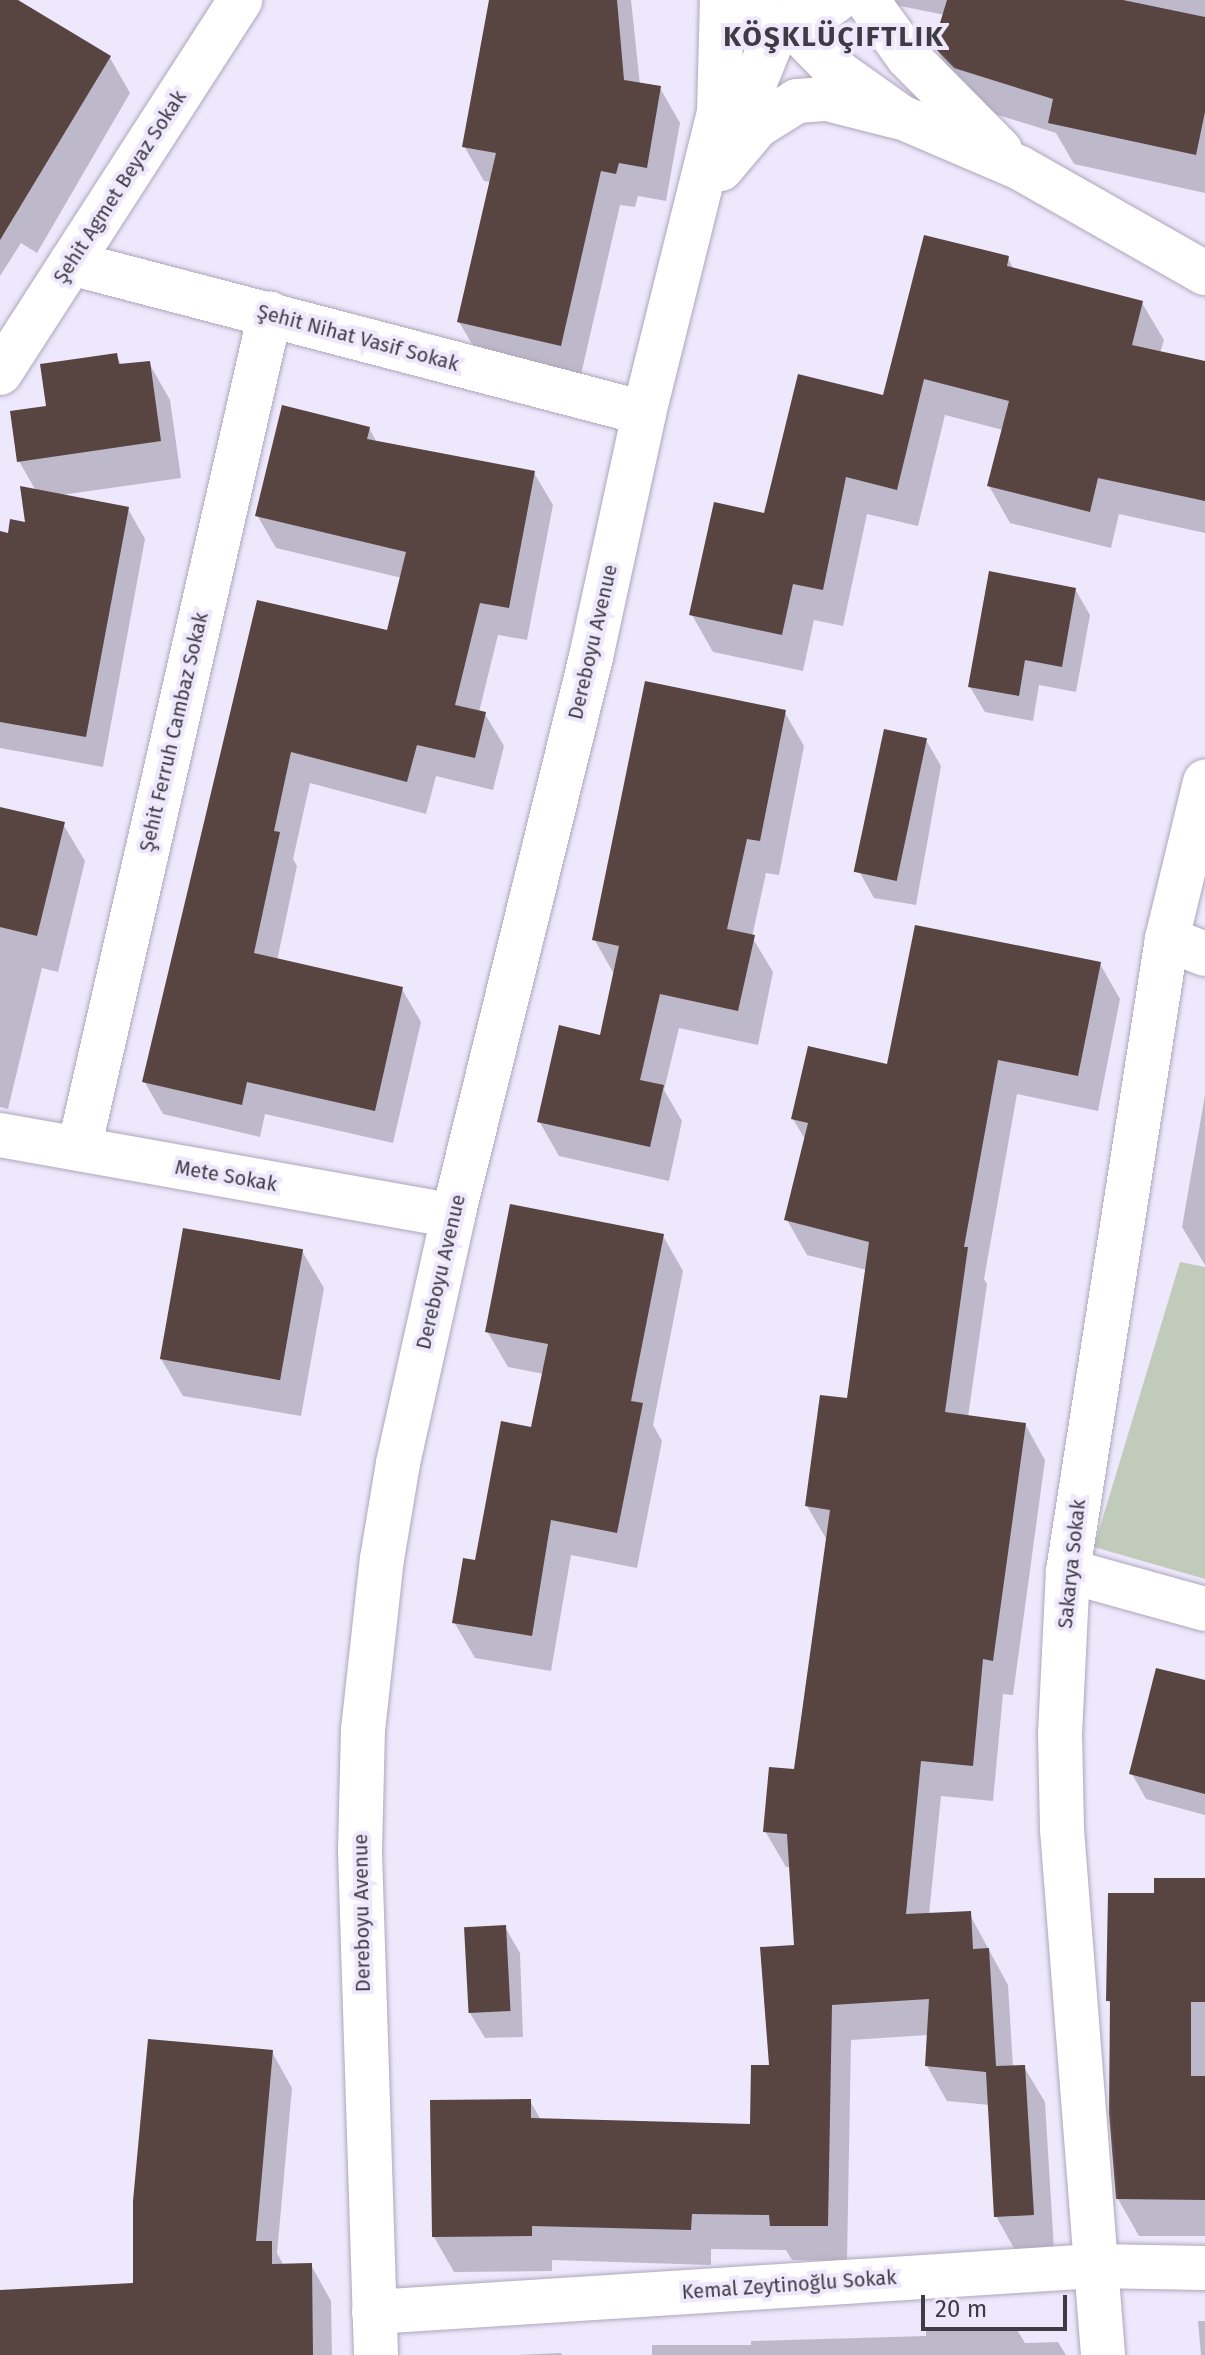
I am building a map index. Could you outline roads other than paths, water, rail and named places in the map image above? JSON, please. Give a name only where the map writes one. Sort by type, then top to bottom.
[{"type":"street","name":"Şehit Agmet Beyaz Sokak","points":[[0,373],[240,0]]},
{"type":"street","name":"Dereboyu Avenue","points":[[376,2355],[360,1851],[363,1730],[371,1635],[398,1463],[453,1216],[591,657],[644,413],[719,112],[722,0]]},
{"type":"street","points":[[735,0],[754,15],[784,23],[813,17],[836,0]]},
{"type":"street","points":[[867,0],[908,57],[945,98],[1020,168]]},
{"type":"street","name":"Dereboyu Avenue","points":[[694,212],[721,169],[784,23]]},
{"type":"street","points":[[784,23],[870,97],[912,122]]},
{"type":"street","points":[[721,169],[757,126],[797,101],[811,98],[847,102],[912,122],[1020,168],[1205,273]]},
{"type":"street","name":"Şehit Nihat Vasif Sokak","points":[[71,263],[644,413]]},
{"type":"street","name":"Şehit Ferruh Cambaz Sokak","points":[[79,1149],[270,314]]},
{"type":"street","name":"Sakarya Sokak","points":[[1103,2355],[1062,1829],[1060,1734],[1068,1571],[1186,946],[1205,782]]},
{"type":"street","name":"Mete Sokak","points":[[0,1135],[453,1216]]},
{"type":"street","points":[[1068,1571],[1205,1609]]},
{"type":"street","name":"Kemal Zeytinoğlu Sokak","points":[[374,2312],[1095,2266],[1205,2268]]},
{"type":"district","name":"KÖŞKLÜÇIFTLIK","points":[[834,37]]}]
